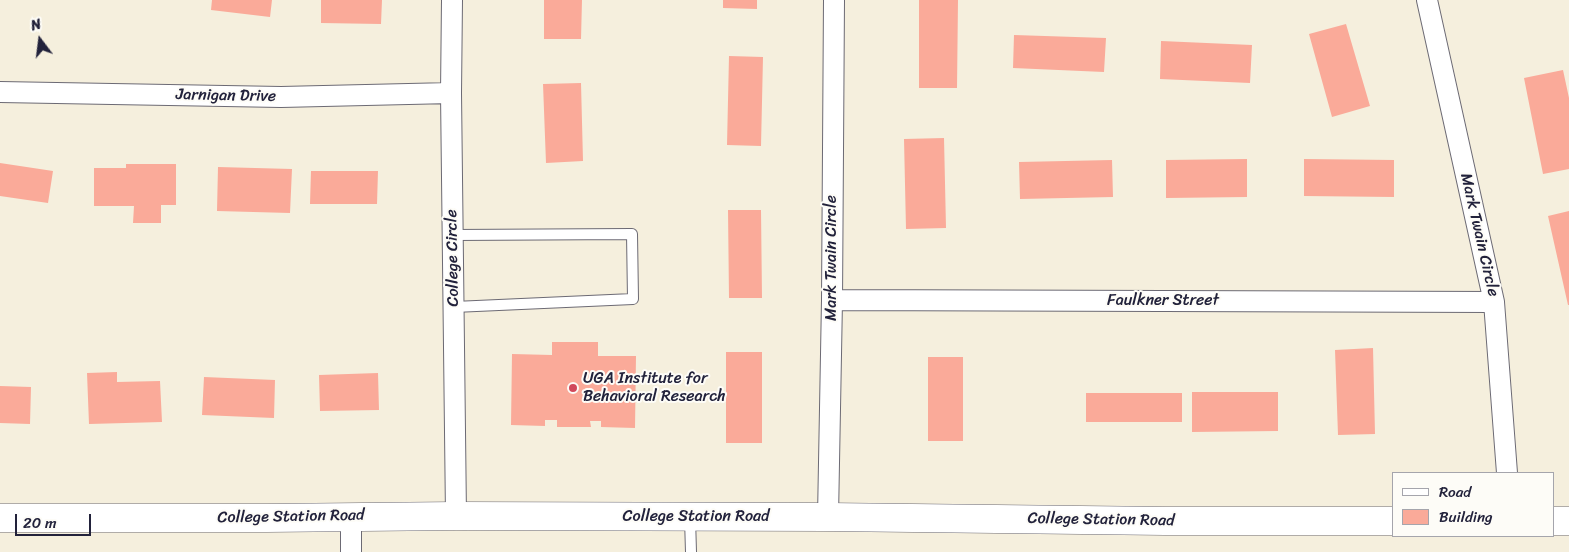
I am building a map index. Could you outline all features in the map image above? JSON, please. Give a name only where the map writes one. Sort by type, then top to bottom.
[{"type":"main road","name":"College Station Road","points":[[0,518],[456,516],[1392,521]]},
{"type":"main road","points":[[1554,521],[1569,521]]},
{"type":"street","name":"College Circle","points":[[452,0],[451,93],[456,516]]},
{"type":"street","name":"Mark Twain Circle","points":[[828,517],[834,0]]},
{"type":"street","name":"Mark Twain Circle","points":[[1427,0],[1494,302],[1508,472]]},
{"type":"street","name":"Jarnigan Drive","points":[[0,92],[281,97],[451,93]]},
{"type":"street","name":"Faulkner Street","points":[[832,300],[1494,302]]},
{"type":"street","points":[[351,517],[351,552]]},
{"type":"lane","points":[[453,235],[632,234],[633,290],[633,299],[454,307]]},
{"type":"lane","points":[[690,517],[691,552]]},
{"type":"building","points":[[212,0],[272,0],[270,17],[211,10]]},
{"type":"building","points":[[321,0],[382,0],[381,24],[321,23]]},
{"type":"building","points":[[544,0],[582,0],[581,39],[544,39]]},
{"type":"building","points":[[723,0],[757,0],[757,9],[723,8]]},
{"type":"building","points":[[919,0],[958,0],[957,88],[919,88]]},
{"type":"building","points":[[1346,24],[1370,106],[1332,117],[1309,34]]},
{"type":"building","points":[[1014,35],[1106,38],[1104,72],[1013,68]]},
{"type":"building","points":[[1161,41],[1252,45],[1250,83],[1160,79]]},
{"type":"building","points":[[729,56],[763,57],[761,146],[727,145]]},
{"type":"building","points":[[1563,70],[1569,98],[1569,169],[1543,174],[1524,78]]},
{"type":"building","points":[[581,83],[583,161],[546,163],[543,84]]},
{"type":"building","points":[[944,138],[946,228],[906,229],[904,139]]},
{"type":"building","points":[[1247,159],[1247,197],[1166,198],[1166,160]]},
{"type":"building","points":[[1304,159],[1394,160],[1394,197],[1304,196]]},
{"type":"building","points":[[1112,160],[1113,197],[1020,199],[1019,162]]},
{"type":"building","points":[[0,163],[53,171],[48,203],[0,196]]},
{"type":"building","points":[[126,164],[176,164],[176,205],[161,205],[161,223],[133,223],[134,206],[94,206],[94,168],[126,168]]},
{"type":"building","points":[[218,167],[292,169],[290,213],[217,211]]},
{"type":"building","points":[[311,171],[378,171],[377,204],[310,204]]},
{"type":"building","points":[[728,210],[761,210],[762,298],[729,298]]},
{"type":"building","points":[[1569,211],[1569,305],[1568,305],[1548,216]]},
{"type":"building","name":"UGA Institute for Behavioral Research","points":[[552,342],[598,342],[598,356],[636,356],[635,428],[601,427],[601,421],[590,421],[591,427],[557,427],[557,420],[545,420],[545,426],[511,425],[512,354],[552,355]]},
{"type":"building","points":[[1373,348],[1375,434],[1338,435],[1335,350]]},
{"type":"building","points":[[726,352],[762,352],[762,443],[726,443]]},
{"type":"building","points":[[928,357],[963,357],[963,441],[928,441]]},
{"type":"building","points":[[117,372],[117,382],[160,381],[162,422],[89,424],[87,373]]},
{"type":"building","points":[[378,373],[379,410],[320,411],[319,375]]},
{"type":"building","points":[[204,377],[275,380],[274,418],[202,415]]},
{"type":"building","points":[[0,386],[31,387],[30,424],[0,423]]},
{"type":"building","points":[[1192,392],[1278,392],[1278,431],[1192,432]]},
{"type":"building","points":[[1086,393],[1182,393],[1182,422],[1086,422]]},
{"type":"place","name":"UGA Institute for Behavioral Research","points":[[573,388]]}]
